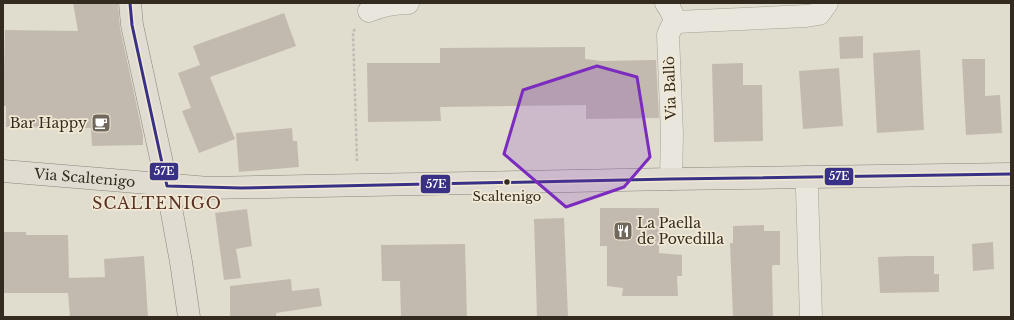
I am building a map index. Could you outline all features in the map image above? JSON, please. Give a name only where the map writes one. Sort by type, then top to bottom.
[{"type":"main road","points":[[130,3],[132,25],[182,262],[189,317]]},
{"type":"main road","name":"Via Scaltenigo","points":[[3,171],[167,186]]},
{"type":"main road","points":[[167,186],[241,188],[1011,174]]},
{"type":"street","points":[[369,11],[388,4],[408,3]]},
{"type":"street","points":[[666,3],[676,22],[806,16],[819,14],[827,3]]},
{"type":"street","name":"Via Ballò","points":[[671,179],[672,134],[668,35],[676,22]]},
{"type":"street","points":[[805,177],[807,190],[811,317]]},
{"type":"path","points":[[357,161],[353,32],[369,11]]},
{"type":"highlighted area","points":[[597,66],[637,77],[650,157],[624,187],[566,207],[504,154],[523,90]]},
{"type":"building","points":[[73,3],[118,3],[120,28],[143,135],[143,145],[92,146],[91,128],[6,127],[6,106],[3,106],[5,30],[78,31]]},
{"type":"building","points":[[284,13],[296,46],[210,77],[235,139],[199,153],[182,111],[191,108],[178,73],[200,65],[193,46]]},
{"type":"building","points":[[863,36],[863,58],[840,59],[839,37]]},
{"type":"building","points":[[585,47],[585,59],[601,61],[656,60],[659,118],[586,119],[586,105],[440,107],[441,121],[368,122],[367,63],[440,63],[440,48]]},
{"type":"building","points":[[920,50],[924,130],[877,133],[873,53]]},
{"type":"building","points":[[962,59],[985,59],[985,96],[1000,95],[1002,133],[966,135]]},
{"type":"building","points":[[743,63],[743,85],[762,85],[763,141],[714,142],[712,64]]},
{"type":"building","points":[[839,68],[843,126],[803,129],[799,71]]},
{"type":"building","points":[[292,128],[293,141],[297,141],[299,167],[239,172],[236,133]]},
{"type":"building","points":[[600,208],[659,208],[659,253],[682,255],[682,276],[677,276],[678,296],[622,296],[623,288],[607,286],[607,246],[600,246]]},
{"type":"building","points":[[247,209],[252,246],[236,249],[241,278],[224,280],[215,213]]},
{"type":"building","points":[[564,218],[568,317],[537,317],[534,219]]},
{"type":"building","points":[[764,225],[764,231],[780,231],[780,265],[773,265],[772,267],[773,317],[733,317],[730,243],[733,243],[733,226]]},
{"type":"building","points":[[3,232],[26,232],[26,235],[68,235],[69,278],[105,277],[104,259],[144,256],[148,317],[70,317],[68,293],[3,293]]},
{"type":"building","points":[[993,242],[994,269],[973,271],[972,244]]},
{"type":"building","points":[[465,244],[467,317],[401,317],[400,281],[382,281],[381,245]]},
{"type":"building","points":[[934,256],[934,274],[939,274],[939,292],[880,293],[878,257]]},
{"type":"building","points":[[291,279],[292,291],[319,288],[322,306],[276,313],[276,317],[230,317],[230,286]]},
{"type":"transit line","name":"57E","points":[[130,3],[132,25],[167,186],[241,188],[1011,174]]},
{"type":"place","name":"Bar Happy","points":[[101,123]]},
{"type":"place","name":"Scaltenigo","points":[[507,182]]},
{"type":"place","name":"La Paella de Povedilla","points":[[623,231]]},
{"type":"district","name":"SCALTENIGO","points":[[157,203]]}]
